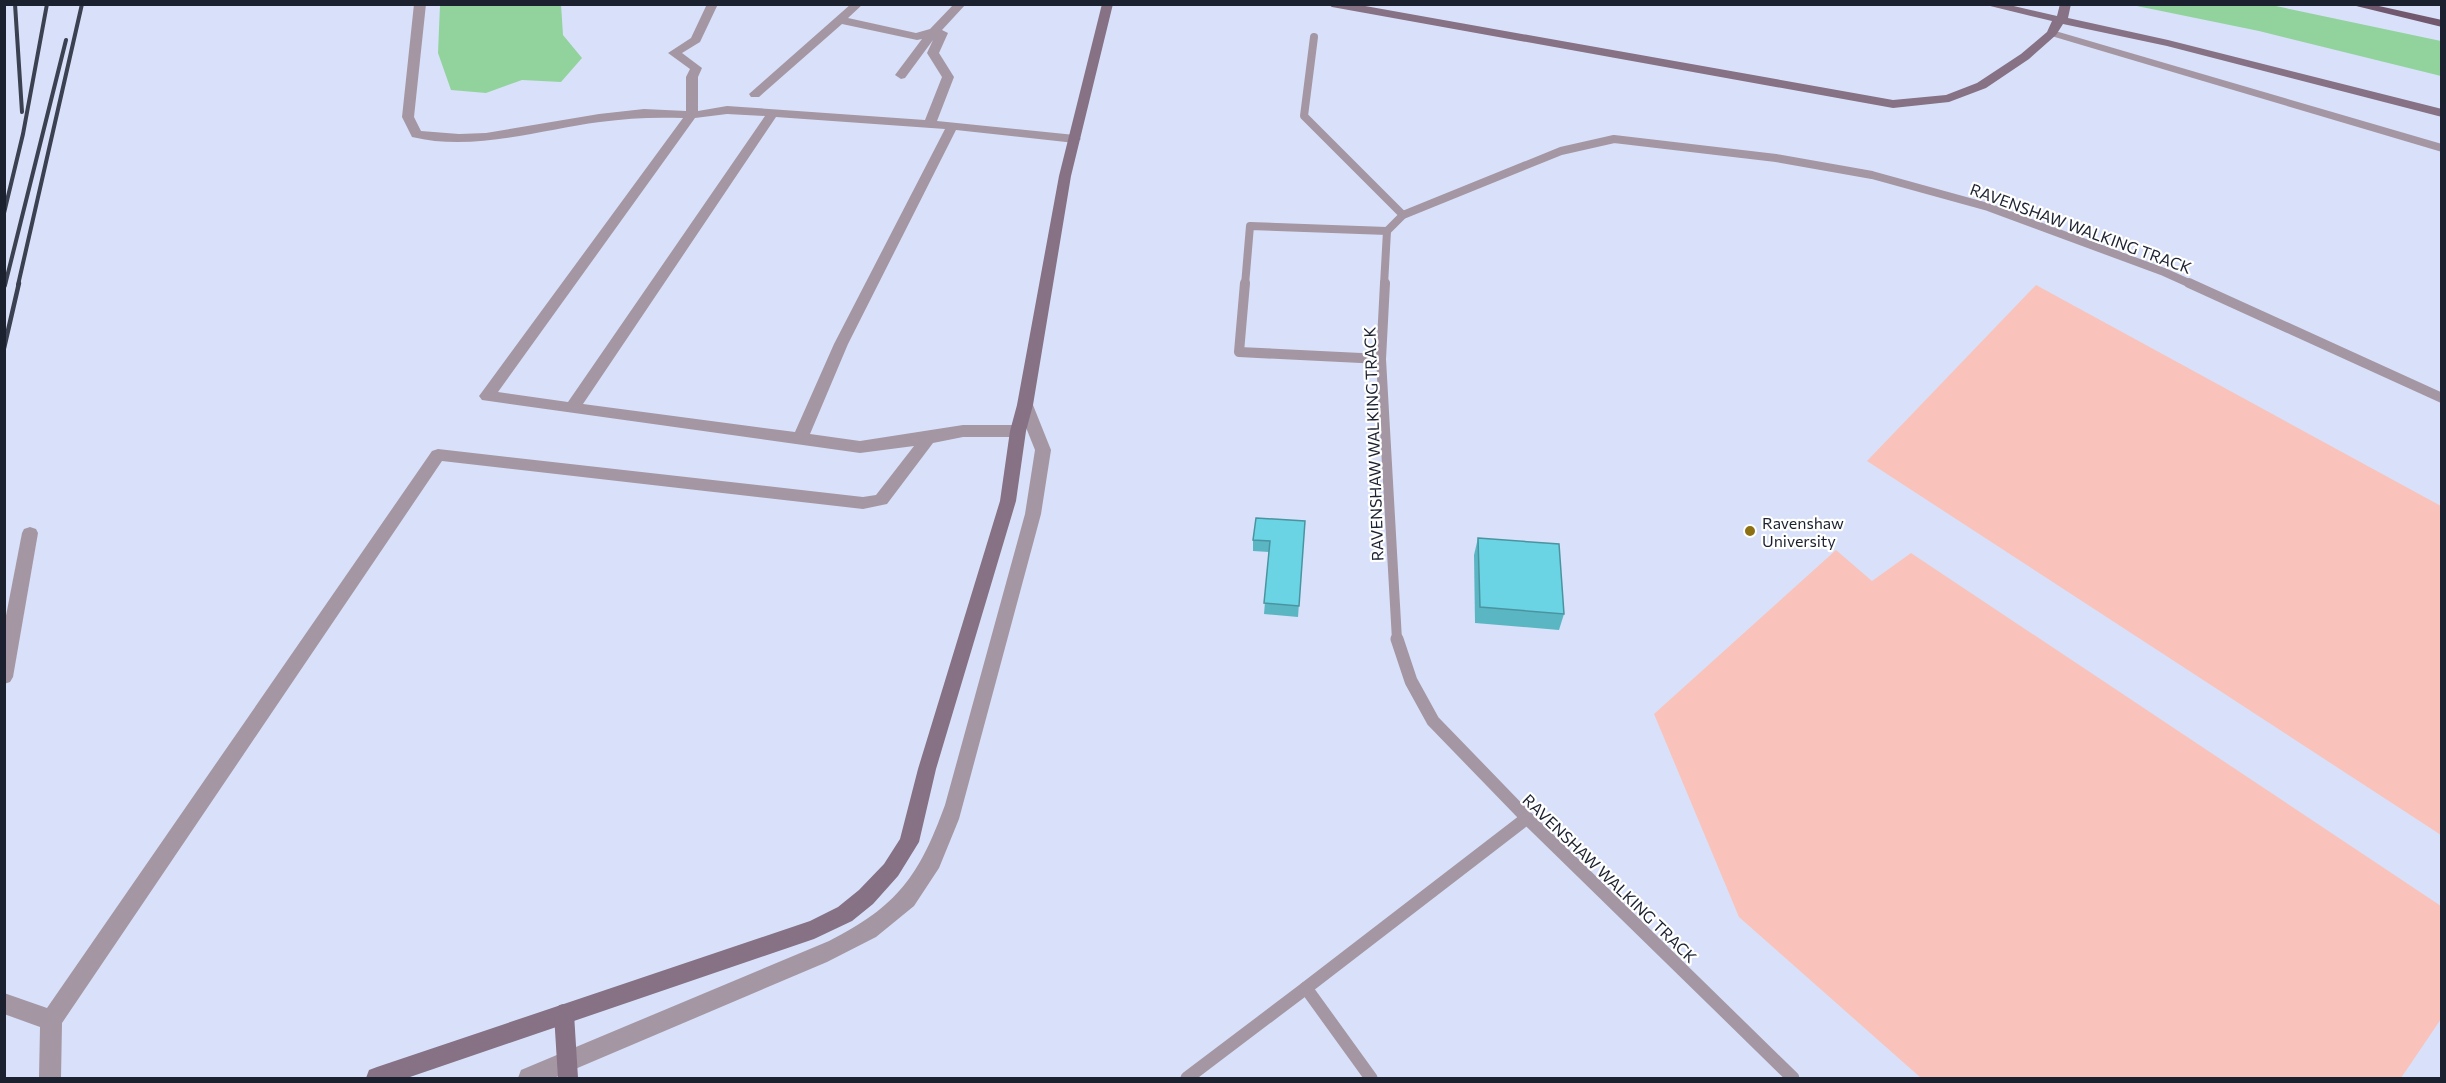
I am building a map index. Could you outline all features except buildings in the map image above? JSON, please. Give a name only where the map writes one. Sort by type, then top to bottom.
[{"type":"main road","points":[[377,1078],[814,928],[852,908],[866,897],[891,870],[909,842],[927,769],[1008,501],[1018,431],[1025,405],[1065,176],[1108,4]]},
{"type":"main road","points":[[1332,4],[1893,104],[1933,102],[1974,90],[2013,68],[2056,26],[2066,4]]},
{"type":"main road","points":[[1987,4],[2020,8],[2056,26],[2179,46],[2442,113]]},
{"type":"main road","points":[[2353,4],[2442,24]]},
{"type":"main road","points":[[564,1014],[568,1078]]},
{"type":"street","points":[[420,4],[408,117],[416,134],[459,138],[486,137],[599,118],[644,113],[692,114],[727,110],[930,124],[1075,139]]},
{"type":"street","points":[[713,4],[696,40],[674,53],[696,68],[692,77],[692,114],[487,396],[860,447],[963,431],[1018,431]]},
{"type":"street","points":[[755,94],[858,4]]},
{"type":"street","points":[[901,75],[934,31],[961,4]]},
{"type":"street","points":[[840,20],[917,37],[934,31],[942,33],[933,53],[936,62],[947,72],[948,77],[930,124]]},
{"type":"street","points":[[2056,26],[2442,138]]},
{"type":"street","points":[[2056,26],[2442,148]]},
{"type":"street","points":[[572,408],[773,113]]},
{"type":"street","points":[[800,439],[841,344],[952,127]]},
{"type":"street","points":[[530,1078],[719,1000],[843,945],[895,911],[918,886],[939,849],[955,805],[1033,514],[1043,450],[1025,405]]},
{"type":"street","points":[[50,1078],[51,1020],[438,455],[863,503],[881,500],[928,438]]},
{"type":"street","points":[[4,677],[30,533]]},
{"type":"street","points":[[4,1003],[51,1020]]},
{"type":"lane","points":[[1314,37],[1304,116],[1403,215]]},
{"type":"lane","name":"RAVENSHAW WALKING TRACK","points":[[1794,1078],[1527,818],[1433,721],[1411,681],[1397,641],[1381,359],[1387,231],[1403,215],[1561,151],[1614,139],[1776,158],[1872,175],[1988,207],[2164,272],[2442,398]]},
{"type":"lane","points":[[1381,359],[1239,352],[1250,226],[1387,231]]},
{"type":"lane","points":[[1187,1078],[1527,818]]},
{"type":"lane","points":[[1306,988],[1371,1078]]},
{"type":"shaded area","points":[[561,4],[563,35],[582,58],[561,82],[522,80],[486,93],[451,90],[438,53],[440,5]]},
{"type":"shaded area","points":[[2132,5],[2271,5],[2441,41],[2441,76],[2259,31]]},
{"type":"shaded area","points":[[2036,285],[2441,506],[2441,835],[1867,461]]},
{"type":"shaded area","points":[[1836,550],[1872,581],[1911,553],[2441,906],[2441,1019],[2401,1078],[1921,1078],[1739,917],[1654,714]]},
{"type":"railway","points":[[15,4],[22,112]]},
{"type":"railway","points":[[4,213],[23,134],[47,4]]},
{"type":"railway","points":[[18,285],[82,4]]},
{"type":"railway","points":[[5,285],[66,40]]},
{"type":"railway","points":[[4,287],[5,283]]},
{"type":"railway","points":[[4,348],[19,283]]},
{"type":"place","name":"Ravenshaw University","points":[[1750,531]]}]
